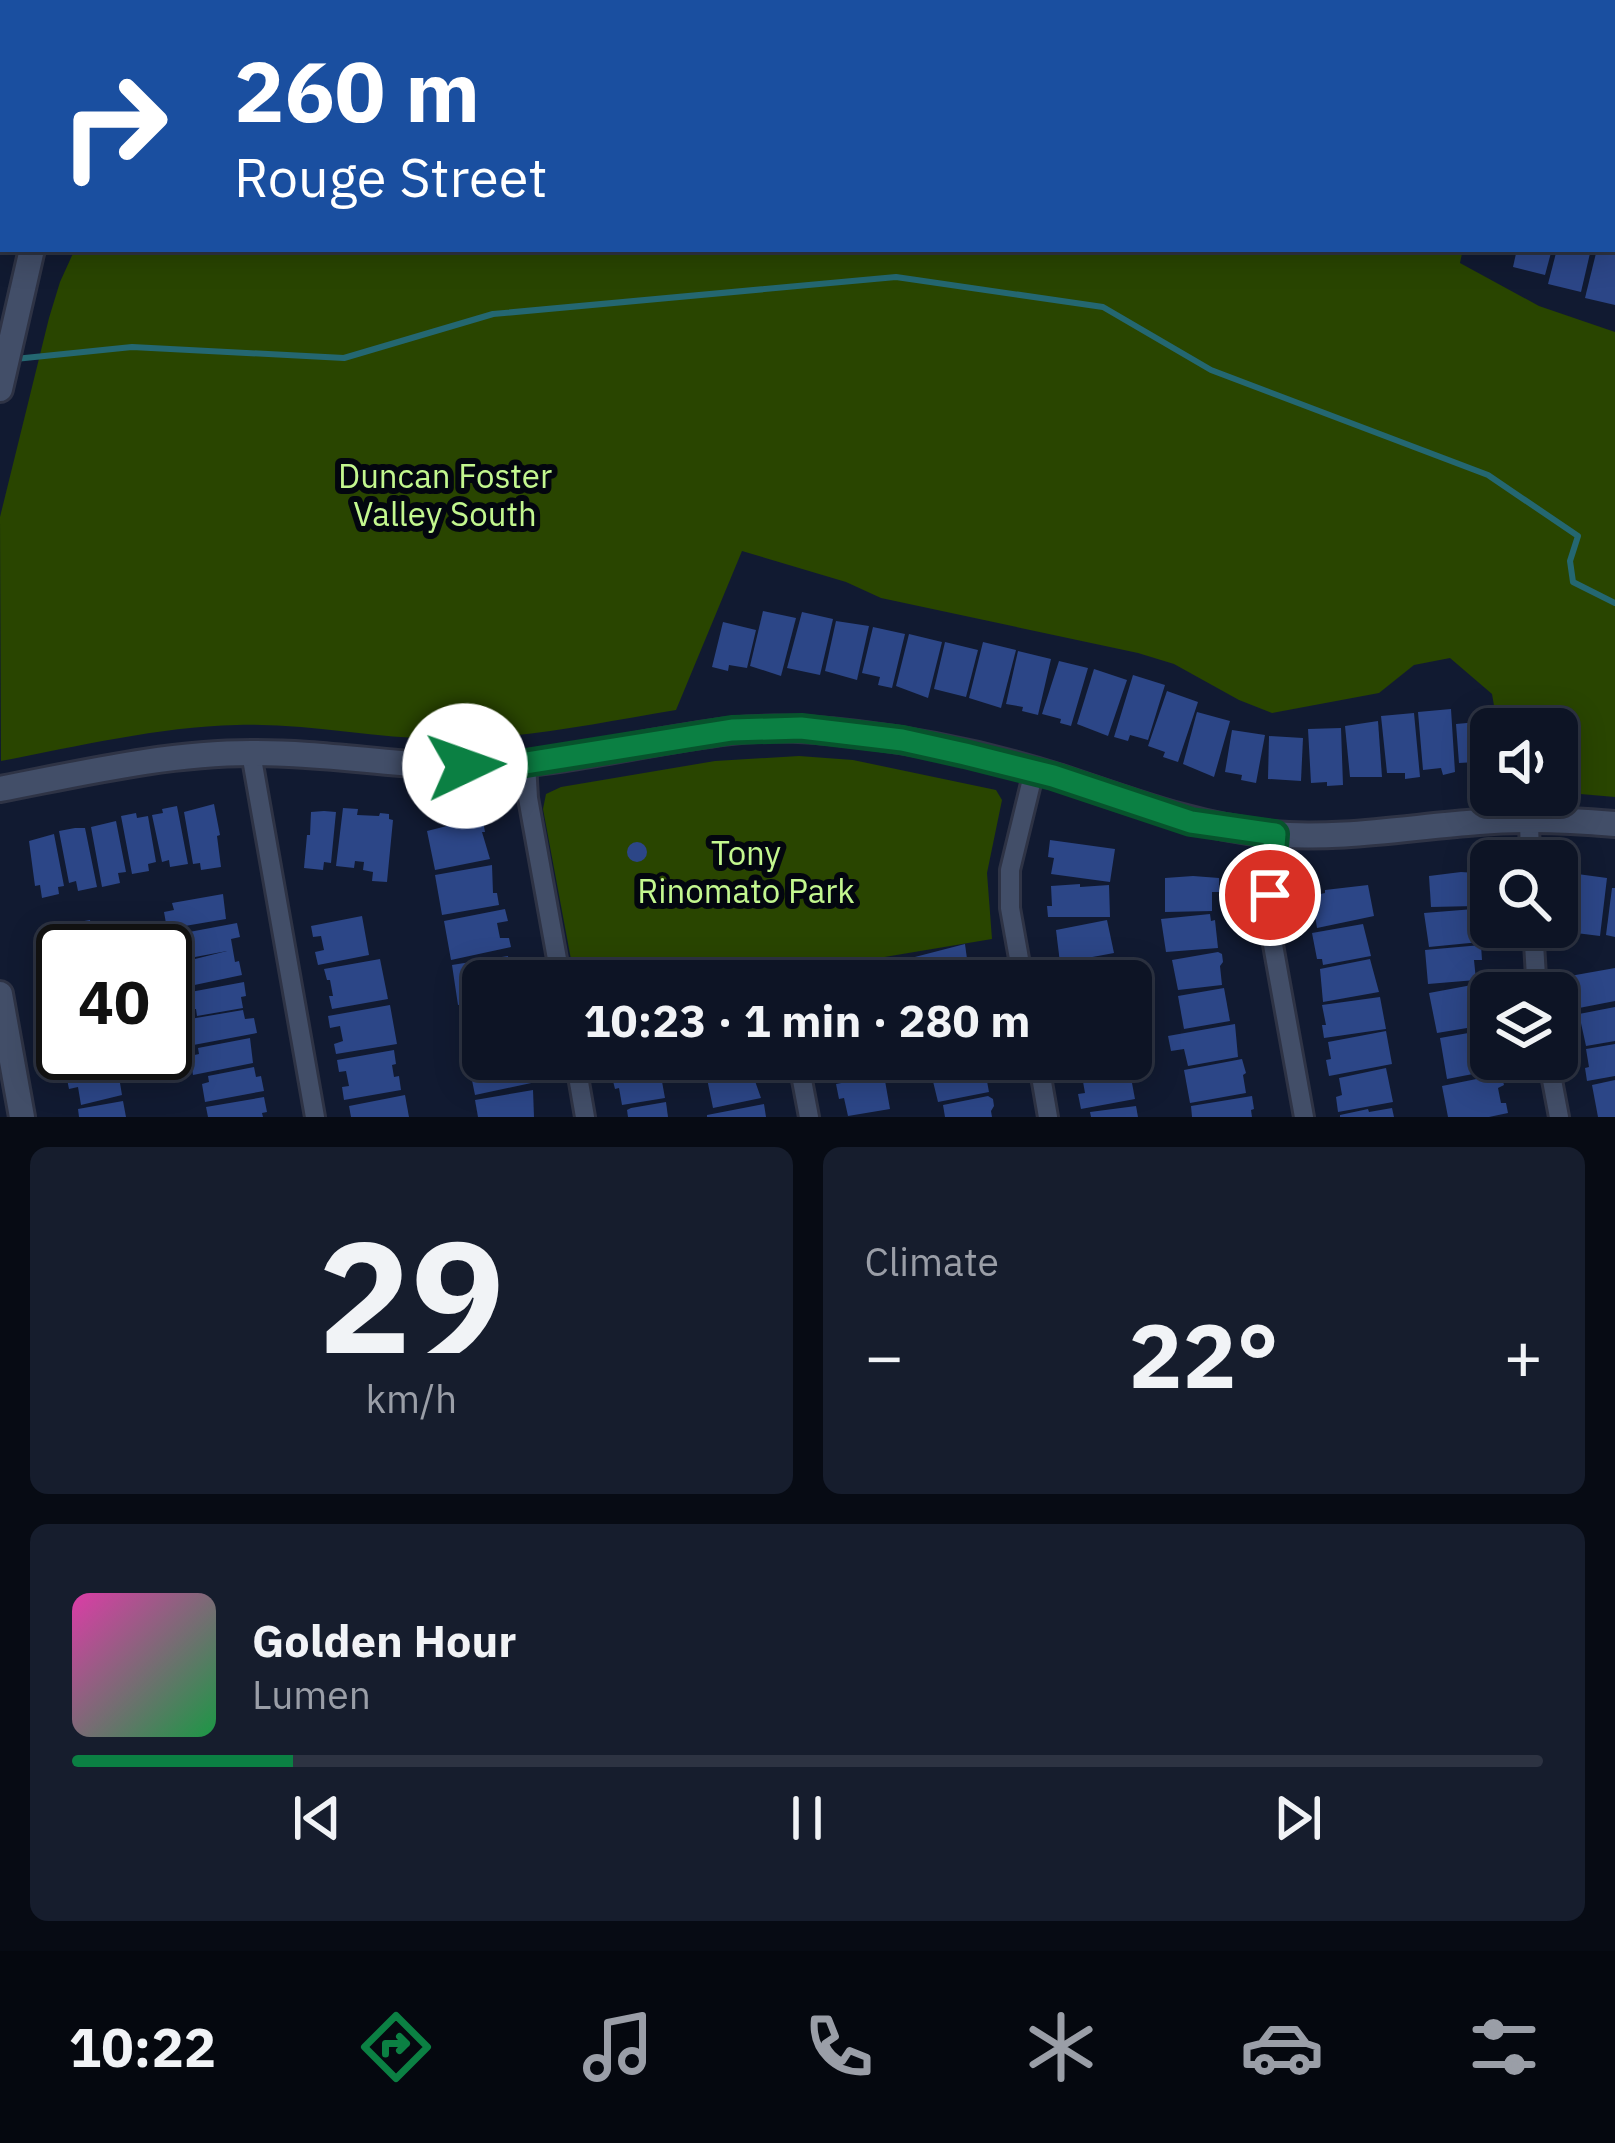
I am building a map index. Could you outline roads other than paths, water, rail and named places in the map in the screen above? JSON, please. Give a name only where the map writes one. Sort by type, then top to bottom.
[{"type":"street","points":[[0,389],[31,252]]},
{"type":"street","points":[[0,789],[163,759],[250,753],[415,766],[526,763],[732,730],[801,728],[902,740],[1034,771],[1191,822],[1275,834],[1313,837],[1529,819],[1615,824]]},
{"type":"street","points":[[250,753],[315,1117]]},
{"type":"street","points":[[526,763],[558,960]]},
{"type":"street","points":[[1019,960],[1010,908],[1010,870],[1034,771]]},
{"type":"street","points":[[1529,819],[1530,840]]},
{"type":"street","points":[[1275,834],[1270,928],[1304,1117]]},
{"type":"street","points":[[0,994],[22,1117]]},
{"type":"street","points":[[579,1080],[585,1117]]},
{"type":"street","points":[[802,1080],[809,1117]]},
{"type":"street","points":[[1042,1080],[1048,1117]]},
{"type":"street","points":[[1553,1080],[1559,1117]]},
{"type":"waterway","points":[[15,359],[132,347],[344,358],[493,314],[896,277],[1103,307],[1211,370],[1488,475],[1578,536],[1570,561],[1573,582],[1615,603]]},
{"type":"park label","name":"Duncan Foster Valley South","points":[[445,494]]},
{"type":"park label","name":"Tony Rinomato Park","points":[[746,871]]}]
